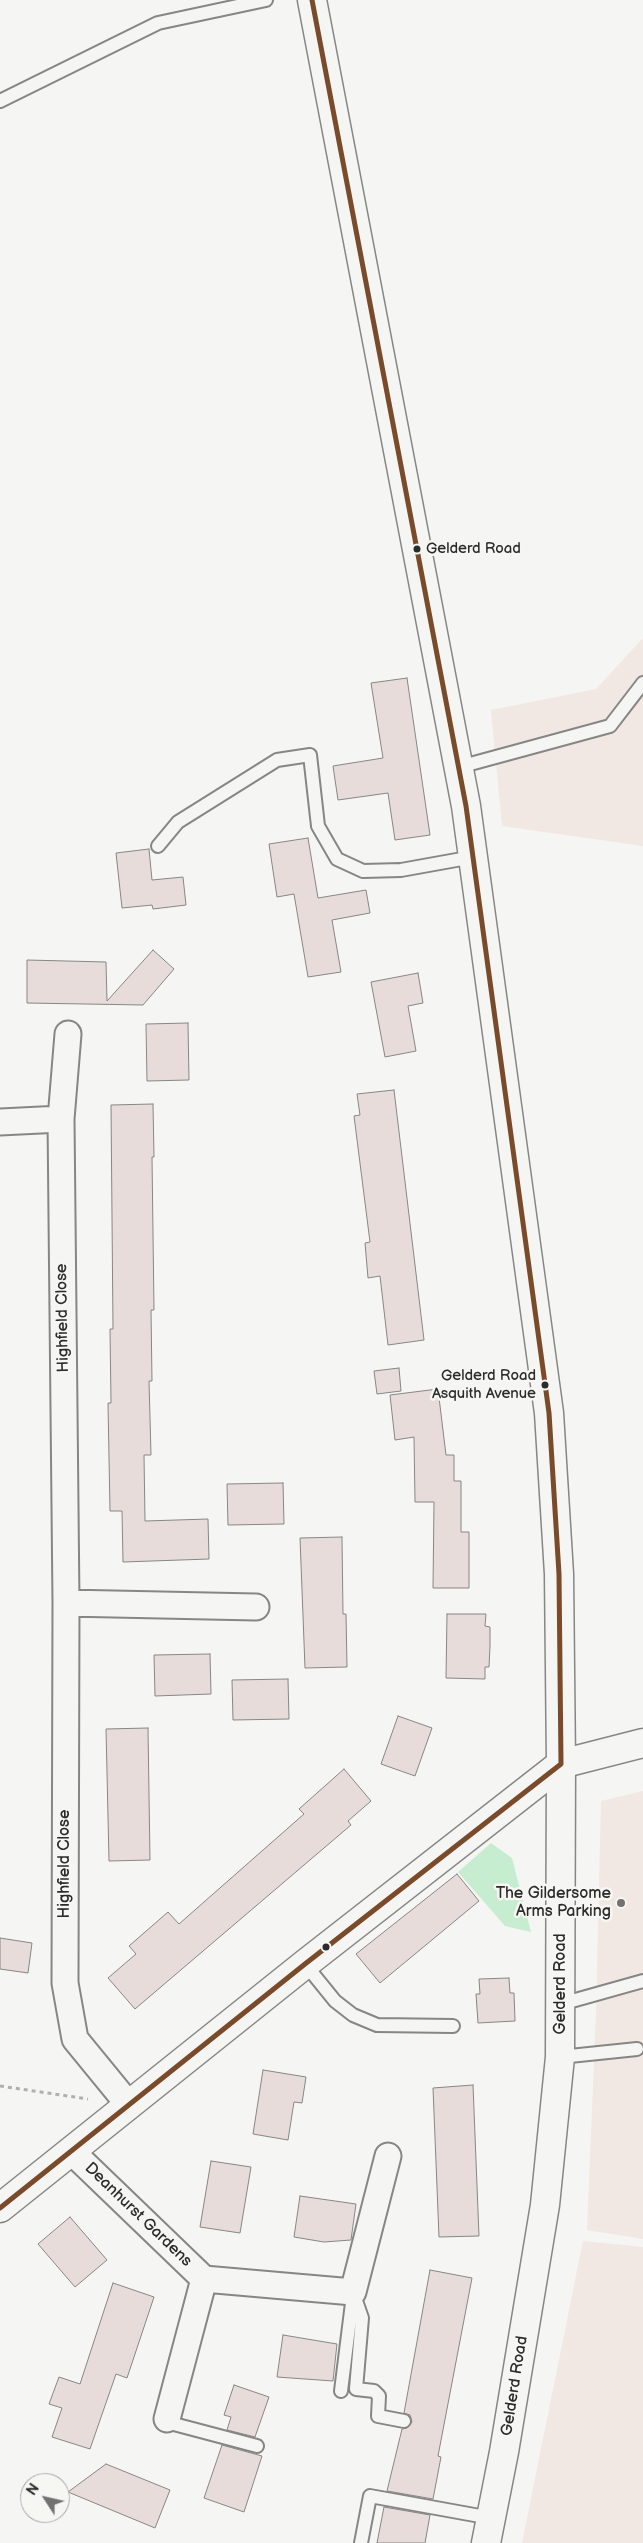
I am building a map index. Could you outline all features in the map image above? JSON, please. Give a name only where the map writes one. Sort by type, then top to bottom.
[{"type":"main road","name":"Gelderd Road","points":[[312,0],[433,640],[460,767],[474,857],[549,1413],[559,1574],[562,1764],[560,2057],[545,2205],[489,2531]]},
{"type":"main road","points":[[0,2208],[305,1964],[562,1764],[643,1743]]},
{"type":"street","name":"Highfield Close","points":[[68,1034],[61,1119],[66,1603],[65,1983],[75,2040],[130,2105]]},
{"type":"street","points":[[0,1122],[61,1119]]},
{"type":"street","points":[[66,1603],[256,1607]]},
{"type":"street","name":"Deanhurst Gardens","points":[[72,2151],[204,2278],[353,2292]]},
{"type":"street","points":[[353,2292],[388,2156]]},
{"type":"street","name":"Deanhurst Gardens","points":[[167,2419],[204,2278]]},
{"type":"lane","points":[[0,101],[158,23],[266,0]]},
{"type":"lane","points":[[460,767],[610,726],[643,683]]},
{"type":"lane","points":[[158,846],[178,822],[277,760],[310,755],[318,826],[337,859],[363,871],[400,870],[474,857]]},
{"type":"lane","points":[[305,1964],[335,2001],[353,2015],[378,2025],[453,2026]]},
{"type":"lane","points":[[561,2004],[643,1981]]},
{"type":"lane","points":[[560,2057],[637,2049]]},
{"type":"lane","points":[[341,2391],[353,2292]]},
{"type":"lane","points":[[353,2292],[362,2318],[356,2389],[374,2391],[379,2396],[378,2416],[404,2421]]},
{"type":"lane","points":[[167,2419],[170,2424],[257,2446]]},
{"type":"lane","points":[[361,2543],[370,2496],[489,2531]]},
{"type":"path","points":[[0,2086],[130,2105]]},
{"type":"shaded area","points":[[643,638],[643,846],[502,826],[491,710],[596,689]]},
{"type":"shaded area","points":[[643,1791],[643,2239],[587,2230],[596,2013],[601,1801]]},
{"type":"shaded area","points":[[583,2241],[643,2247],[643,2543],[522,2543]]},
{"type":"green space","points":[[491,1843],[512,1858],[531,1932],[505,1926],[458,1872]]},
{"type":"building","points":[[407,678],[430,835],[395,840],[388,793],[338,800],[333,766],[383,758],[371,683]]},
{"type":"building","points":[[308,838],[318,898],[366,890],[370,913],[332,920],[341,972],[308,977],[294,894],[277,897],[269,844]]},
{"type":"building","points":[[149,849],[152,880],[183,877],[186,905],[153,909],[152,905],[122,908],[116,853]]},
{"type":"building","points":[[153,950],[174,969],[143,1005],[27,1003],[27,960],[106,962],[107,1001]]},
{"type":"building","points":[[418,973],[423,1003],[408,1006],[416,1051],[385,1057],[371,982]]},
{"type":"building","points":[[188,1023],[189,1080],[147,1081],[146,1024]]},
{"type":"building","points":[[394,1090],[424,1340],[388,1345],[380,1276],[368,1278],[365,1243],[370,1242],[354,1116],[360,1115],[357,1094]]},
{"type":"building","points":[[153,1104],[154,1310],[151,1310],[152,1381],[149,1381],[151,1455],[144,1455],[145,1521],[208,1519],[209,1559],[123,1562],[122,1511],[110,1511],[108,1403],[111,1403],[110,1329],[113,1329],[111,1105]]},
{"type":"building","points":[[399,1368],[401,1391],[377,1394],[374,1371]]},
{"type":"building","points":[[438,1389],[446,1455],[454,1455],[454,1481],[461,1481],[461,1532],[469,1532],[469,1588],[433,1588],[434,1502],[415,1502],[414,1437],[395,1440],[390,1395]]},
{"type":"building","points":[[283,1483],[284,1524],[228,1525],[227,1484]]},
{"type":"building","points":[[342,1537],[343,1614],[346,1614],[347,1667],[305,1668],[300,1538]]},
{"type":"building","points":[[447,1614],[486,1614],[485,1626],[490,1627],[490,1646],[489,1667],[485,1667],[485,1679],[446,1678]]},
{"type":"building","points":[[210,1654],[211,1694],[155,1696],[154,1655]]},
{"type":"building","points":[[288,1679],[289,1719],[233,1720],[232,1680]]},
{"type":"building","points":[[398,1716],[432,1728],[415,1776],[381,1764]]},
{"type":"building","points":[[148,1728],[150,1860],[109,1861],[106,1729]]},
{"type":"building","points":[[344,1769],[371,1801],[348,1821],[351,1825],[135,2009],[108,1978],[136,1954],[129,1946],[168,1912],[179,1924],[304,1814],[299,1809]]},
{"type":"building","points":[[457,1874],[479,1901],[380,1983],[356,1954]]},
{"type":"building","points":[[0,1938],[32,1943],[28,1973],[0,1969]]},
{"type":"building","points":[[509,1978],[510,1993],[514,1993],[515,2021],[478,2023],[476,1994],[480,1994],[479,1979]]},
{"type":"building","points":[[263,2070],[306,2077],[302,2103],[294,2102],[288,2140],[253,2134]]},
{"type":"building","points":[[473,2085],[479,2236],[439,2237],[433,2088]]},
{"type":"building","points":[[211,2161],[251,2167],[240,2233],[200,2227]]},
{"type":"building","points":[[300,2196],[356,2204],[351,2240],[324,2242],[294,2237]]},
{"type":"building","points":[[70,2217],[107,2260],[75,2287],[38,2244]]},
{"type":"building","points":[[430,2270],[472,2278],[438,2456],[441,2457],[433,2499],[387,2491],[402,2429],[407,2428],[412,2422],[410,2415],[404,2413]]},
{"type":"building","points":[[113,2283],[154,2297],[127,2378],[116,2374],[90,2449],[52,2437],[62,2408],[49,2404],[59,2377],[80,2384]]},
{"type":"building","points":[[283,2335],[337,2344],[333,2381],[277,2377]]},
{"type":"building","points":[[234,2385],[269,2397],[255,2437],[227,2430],[231,2417],[224,2415]]},
{"type":"building","points":[[222,2445],[262,2456],[244,2512],[204,2498]]},
{"type":"building","points":[[106,2464],[170,2490],[155,2528],[70,2493],[70,2491]]},
{"type":"building","points":[[384,2507],[430,2515],[425,2543],[377,2543]]},
{"type":"transit line","points":[[0,2208],[305,1964],[561,1764],[559,1574],[549,1413],[466,806],[312,0]]},
{"type":"place","name":"Gelderd Road","points":[[417,549]]},
{"type":"place","name":"Gelderd Road Asquith Avenue","points":[[545,1385]]},
{"type":"place","name":"The Gildersome Arms Parking","points":[[621,1903]]}]
